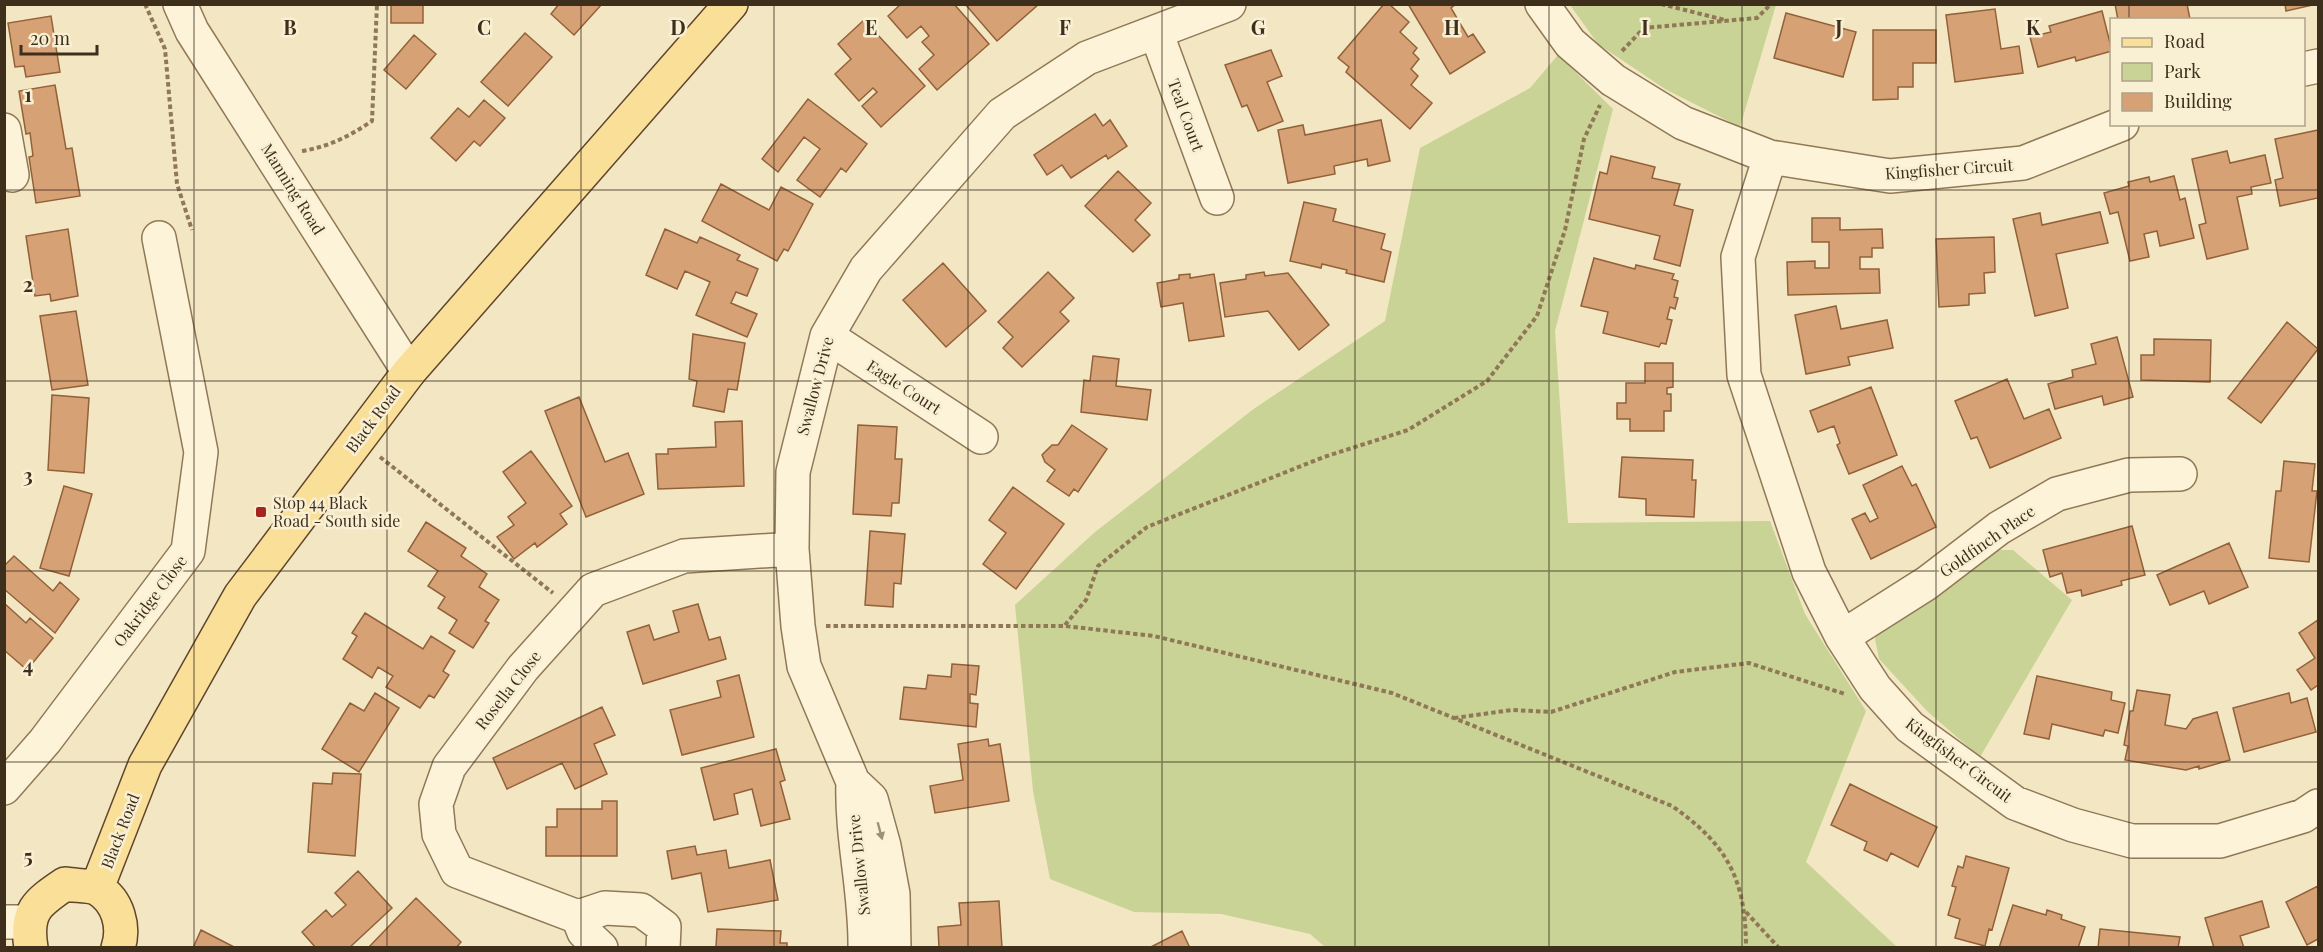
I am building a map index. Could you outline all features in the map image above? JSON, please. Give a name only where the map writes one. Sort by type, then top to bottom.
[{"type":"main road","name":"Black Road","points":[[97,888],[146,765],[240,596],[409,372],[731,4]]},
{"type":"main road","points":[[22,931],[38,902],[65,884],[97,888],[115,905],[123,934],[118,948]]},
{"type":"street","name":"Manning Road","points":[[180,4],[192,31],[409,372]]},
{"type":"street","name":"Swallow Drive","points":[[894,948],[893,894],[884,846],[871,799],[853,782],[804,666],[798,626],[792,549],[793,472],[827,336],[866,269],[1002,114],[1087,58],[1229,4]]},
{"type":"street","name":"Kingfisher Circuit","points":[[1542,4],[1570,43],[1613,80],[1683,123],[1770,157],[1890,176],[2024,163],[2117,126]]},
{"type":"street","name":"Teal Court","points":[[1156,32],[1217,198]]},
{"type":"street","points":[[4,130],[12,175]]},
{"type":"street","name":"Kingfisher Circuit","points":[[1770,157],[1738,257],[1744,375],[1809,572],[1842,637],[1875,688],[1910,727],[2015,803],[2092,831],[2132,841],[2220,841],[2303,816],[2319,806]]},
{"type":"street","name":"Oakridge Close","points":[[4,788],[45,741],[188,551],[201,452],[159,238]]},
{"type":"street","name":"Eagle Court","points":[[827,336],[981,437]]},
{"type":"street","name":"Goldfinch Place","points":[[1842,637],[1927,583],[1999,528],[2057,494],[2129,475],[2180,474]]},
{"type":"street","name":"Rosella Close","points":[[578,917],[457,872],[440,834],[436,804],[449,767],[523,668],[593,590],[684,556],[792,549]]},
{"type":"street","name":"Swallow Drive","points":[[853,782],[852,811],[865,914],[865,948]]},
{"type":"street","points":[[601,948],[584,932],[578,917],[605,908],[641,910],[664,927],[663,948]]},
{"type":"path","points":[[145,4],[165,49],[177,184],[192,230]]},
{"type":"path","points":[[272,154],[318,149],[350,136],[372,121],[377,4]]},
{"type":"path","points":[[1661,4],[1728,21]]},
{"type":"path","points":[[1065,626],[1086,600],[1098,566],[1147,527],[1324,457],[1408,430],[1487,381],[1537,316],[1565,230],[1584,139],[1613,80],[1623,49],[1644,28],[1758,18],[1771,4]]},
{"type":"path","points":[[357,440],[575,610]]},
{"type":"path","points":[[798,626],[1065,626],[1154,636],[1392,693],[1672,806],[1697,823],[1724,855],[1738,882],[1746,912],[1746,948]]},
{"type":"path","points":[[1453,718],[1512,710],[1551,712],[1675,672],[1749,663],[1841,694],[1875,688]]},
{"type":"path","points":[[1746,912],[1779,948]]},
{"type":"green space","points":[[1570,5],[1776,5],[1740,127],[1665,89],[1598,44]]},
{"type":"green space","points":[[1558,55],[1613,109],[1555,331],[1568,523],[1770,521],[1805,614],[1866,711],[1806,862],[1897,947],[1325,947],[1310,934],[1221,914],[1134,912],[1050,879],[1033,791],[1015,605],[1095,532],[1255,408],[1385,321],[1420,148],[1530,88]]},
{"type":"green space","points":[[1991,550],[2013,550],[2072,600],[1980,757],[1928,712],[1879,659],[1875,639],[1881,624]]},
{"type":"building","points":[[391,4],[423,4],[423,23],[391,23]]},
{"type":"building","points":[[559,4],[602,4],[574,35],[551,14]]},
{"type":"building","points":[[901,4],[954,4],[989,44],[937,90],[919,69],[934,55],[922,42],[929,36],[921,26],[907,38],[888,16]]},
{"type":"building","points":[[965,4],[1039,4],[997,41]]},
{"type":"building","points":[[1384,4],[1389,4],[1409,22],[1400,32],[1417,48],[1413,53],[1419,59],[1411,69],[1418,76],[1411,85],[1432,103],[1410,129],[1346,72],[1349,67],[1338,58]]},
{"type":"building","points":[[1408,4],[1456,4],[1451,8],[1468,37],[1473,34],[1485,52],[1450,74]]},
{"type":"building","points":[[2115,4],[2187,4],[2190,18],[2118,18]]},
{"type":"building","points":[[2285,4],[2317,4],[2286,11]]},
{"type":"building","points":[[1995,9],[2001,49],[2019,46],[2023,73],[1955,82],[1946,15]]},
{"type":"building","points":[[2102,11],[2110,52],[2076,61],[2075,57],[2038,67],[2030,37],[2051,32],[2049,26]]},
{"type":"building","points":[[1786,13],[1856,32],[1843,77],[1774,58]]},
{"type":"building","points":[[51,16],[60,72],[26,77],[24,66],[15,67],[8,23]]},
{"type":"building","points":[[864,20],[925,86],[881,127],[862,106],[877,92],[873,88],[859,101],[835,74],[851,59],[838,44]]},
{"type":"building","points":[[1873,30],[1936,30],[1936,63],[1913,63],[1913,87],[1898,87],[1898,99],[1873,100]]},
{"type":"building","points":[[525,33],[552,57],[508,106],[481,82]]},
{"type":"building","points":[[414,35],[436,54],[406,89],[384,70]]},
{"type":"building","points":[[1271,50],[1282,76],[1267,82],[1283,121],[1258,131],[1247,105],[1242,107],[1225,65]]},
{"type":"building","points":[[55,85],[66,149],[72,148],[80,196],[36,203],[29,157],[33,156],[30,133],[26,134],[19,91]]},
{"type":"building","points":[[808,99],[867,144],[846,172],[841,168],[820,197],[797,180],[820,149],[804,137],[778,172],[762,159]]},
{"type":"building","points":[[484,100],[505,118],[480,146],[474,141],[456,161],[431,138],[458,108],[469,117]]},
{"type":"building","points":[[1095,114],[1103,126],[1110,120],[1127,146],[1108,159],[1106,155],[1071,178],[1062,165],[1047,175],[1034,155]]},
{"type":"building","points":[[1381,120],[1390,161],[1368,166],[1367,159],[1334,166],[1335,174],[1288,183],[1278,130],[1303,125],[1305,135]]},
{"type":"building","points":[[2318,130],[2318,198],[2280,206],[2275,180],[2283,178],[2275,139]]},
{"type":"building","points":[[2227,151],[2230,163],[2265,155],[2271,183],[2251,187],[2252,194],[2237,197],[2248,249],[2207,259],[2199,225],[2206,223],[2192,159]]},
{"type":"building","points":[[1611,156],[1655,167],[1652,178],[1680,184],[1674,205],[1693,210],[1680,266],[1654,259],[1660,236],[1589,219],[1600,172],[1607,174]]},
{"type":"building","points":[[1118,171],[1151,203],[1135,220],[1150,235],[1133,252],[1085,206]]},
{"type":"building","points":[[2174,176],[2180,200],[2185,198],[2194,238],[2160,246],[2157,231],[2144,234],[2149,257],[2130,261],[2118,212],[2110,214],[2104,193],[2129,186],[2128,182],[2149,177],[2150,182]]},
{"type":"building","points":[[721,184],[769,210],[781,187],[813,204],[788,251],[784,249],[777,261],[702,221]]},
{"type":"building","points":[[1304,202],[1336,209],[1333,221],[1385,234],[1381,249],[1391,252],[1384,282],[1346,273],[1347,270],[1322,264],[1321,268],[1290,261]]},
{"type":"building","points":[[2100,212],[2108,243],[2056,254],[2068,308],[2035,316],[2013,219],[2040,213],[2042,225]]},
{"type":"building","points":[[1812,218],[1840,218],[1840,230],[1882,229],[1883,248],[1872,248],[1872,257],[1860,257],[1860,269],[1879,269],[1880,293],[1788,295],[1787,262],[1815,261],[1815,268],[1829,268],[1829,242],[1812,242]]},
{"type":"building","points":[[68,229],[78,296],[51,301],[50,294],[35,296],[26,236]]},
{"type":"building","points":[[665,229],[697,243],[700,237],[740,255],[737,260],[758,269],[747,296],[736,292],[731,303],[757,314],[747,337],[696,315],[710,282],[685,271],[677,289],[646,275]]},
{"type":"building","points":[[1994,237],[1995,272],[1984,273],[1985,293],[1969,294],[1969,305],[1939,307],[1936,239]]},
{"type":"building","points":[[1594,258],[1635,269],[1636,265],[1674,274],[1672,279],[1678,281],[1674,297],[1678,298],[1675,309],[1670,307],[1667,319],[1672,320],[1666,344],[1661,343],[1659,347],[1603,333],[1608,312],[1581,306]]},
{"type":"building","points":[[943,263],[986,311],[946,347],[903,300]]},
{"type":"building","points":[[1048,272],[1074,298],[1060,312],[1069,321],[1022,367],[1003,348],[1013,337],[998,322]]},
{"type":"building","points":[[1264,272],[1265,276],[1288,273],[1329,325],[1299,350],[1268,311],[1225,317],[1220,283],[1246,279],[1246,275]]},
{"type":"building","points":[[1190,274],[1190,278],[1214,274],[1224,336],[1189,341],[1183,303],[1161,307],[1157,283],[1179,279],[1179,275]]},
{"type":"building","points":[[1836,306],[1841,329],[1887,320],[1893,348],[1848,357],[1850,365],[1806,374],[1795,315]]},
{"type":"building","points":[[76,311],[88,385],[52,390],[40,316]]},
{"type":"building","points":[[2287,322],[2318,349],[2261,423],[2228,398]]},
{"type":"building","points":[[693,334],[745,343],[737,390],[728,389],[724,412],[693,406],[697,381],[689,379]]},
{"type":"building","points":[[2117,337],[2133,397],[2104,405],[2102,396],[2055,409],[2048,384],[2073,377],[2072,370],[2096,364],[2091,344]]},
{"type":"building","points":[[2154,339],[2211,340],[2210,382],[2141,380],[2141,355],[2154,355]]},
{"type":"building","points":[[1093,356],[1119,359],[1116,386],[1151,390],[1147,420],[1081,412],[1084,380],[1090,381]]},
{"type":"building","points":[[1645,363],[1673,363],[1673,387],[1667,388],[1667,394],[1671,394],[1671,411],[1664,411],[1664,431],[1630,431],[1630,419],[1617,419],[1617,403],[1626,403],[1626,383],[1645,383]]},
{"type":"building","points":[[2007,379],[2024,419],[2049,409],[2061,438],[1990,468],[1977,437],[1971,439],[1955,401]]},
{"type":"building","points":[[1871,387],[1897,455],[1849,474],[1837,445],[1840,443],[1834,426],[1818,432],[1810,411]]},
{"type":"building","points":[[52,395],[89,398],[84,473],[48,470]]},
{"type":"building","points":[[579,397],[605,462],[628,453],[644,494],[586,517],[545,411]]},
{"type":"building","points":[[742,421],[744,486],[658,489],[656,454],[668,454],[668,449],[716,447],[715,422]]},
{"type":"building","points":[[858,425],[897,427],[895,459],[902,459],[899,503],[892,503],[891,516],[853,514]]},
{"type":"building","points":[[1072,425],[1107,449],[1078,492],[1074,489],[1069,496],[1047,481],[1055,470],[1045,462],[1042,455],[1052,445],[1058,445]]},
{"type":"building","points":[[531,451],[572,506],[560,514],[567,524],[537,547],[535,543],[514,559],[497,537],[514,525],[508,517],[526,503],[503,472]]},
{"type":"building","points":[[1622,457],[1693,460],[1692,480],[1696,480],[1694,517],[1646,515],[1646,499],[1619,497]]},
{"type":"building","points":[[2284,461],[2315,464],[2312,491],[2317,491],[2309,562],[2269,558],[2276,491],[2281,491]]},
{"type":"building","points":[[1902,466],[1912,486],[1916,484],[1936,527],[1871,559],[1852,519],[1865,513],[1870,522],[1878,518],[1863,485]]},
{"type":"building","points":[[64,486],[92,494],[69,576],[40,568]]},
{"type":"building","points":[[1013,487],[1064,524],[1016,589],[983,564],[1006,533],[989,520]]},
{"type":"building","points":[[426,522],[466,548],[461,556],[487,574],[479,587],[499,600],[485,621],[489,623],[473,648],[449,633],[457,620],[438,608],[445,597],[428,586],[438,571],[408,551]]},
{"type":"building","points":[[2132,526],[2145,575],[2121,581],[2122,585],[2082,596],[2081,590],[2067,593],[2062,573],[2050,577],[2043,550]]},
{"type":"building","points":[[870,531],[905,534],[901,584],[894,583],[893,607],[865,605]]},
{"type":"building","points":[[2229,543],[2248,587],[2209,604],[2204,591],[2170,605],[2157,575]]},
{"type":"building","points":[[14,556],[53,591],[60,582],[79,599],[55,633],[4,589],[4,566]]},
{"type":"building","points":[[4,603],[26,623],[30,618],[53,638],[27,670],[4,650]]},
{"type":"building","points":[[698,604],[709,640],[720,637],[726,659],[643,684],[627,632],[649,625],[654,640],[679,632],[673,611]]},
{"type":"building","points":[[365,613],[423,649],[431,636],[455,651],[443,671],[449,675],[434,698],[429,695],[420,708],[386,687],[393,676],[378,667],[372,678],[343,659],[357,636],[352,633]]},
{"type":"building","points":[[2318,620],[2318,685],[2311,690],[2297,670],[2315,658],[2299,633]]},
{"type":"building","points":[[952,664],[979,666],[976,695],[970,694],[970,703],[978,704],[976,727],[900,719],[904,687],[926,689],[928,675],[951,677]]},
{"type":"building","points":[[739,675],[754,737],[682,755],[670,710],[721,697],[717,681]]},
{"type":"building","points":[[2037,676],[2112,692],[2111,700],[2125,703],[2118,733],[2105,730],[2103,736],[2052,724],[2049,739],[2024,734]]},
{"type":"building","points":[[2137,690],[2170,695],[2165,725],[2186,729],[2193,719],[2217,712],[2230,760],[2199,769],[2199,766],[2186,770],[2125,760],[2128,746],[2124,745],[2130,711],[2133,711]]},
{"type":"building","points":[[375,693],[399,708],[359,772],[322,749],[350,703],[364,711]]},
{"type":"building","points":[[2289,693],[2291,703],[2307,698],[2316,732],[2244,752],[2233,708]]},
{"type":"building","points":[[602,707],[615,735],[594,744],[607,774],[575,789],[562,763],[507,789],[493,758]]},
{"type":"building","points":[[988,739],[989,746],[1000,744],[1009,801],[935,813],[930,786],[963,780],[958,744]]},
{"type":"building","points":[[776,749],[785,780],[780,782],[790,819],[761,826],[752,789],[734,794],[738,814],[714,820],[701,768]]},
{"type":"building","points":[[333,773],[361,774],[355,856],[308,852],[313,783],[332,784]]},
{"type":"building","points":[[1850,784],[1937,827],[1918,867],[1891,853],[1887,861],[1864,850],[1867,842],[1831,825]]},
{"type":"building","points":[[602,801],[617,801],[617,856],[546,856],[546,827],[557,827],[557,809],[602,809]]},
{"type":"building","points":[[695,846],[697,855],[726,850],[729,868],[770,860],[778,900],[708,912],[701,873],[672,879],[667,851]]},
{"type":"building","points":[[1966,856],[2009,868],[1992,930],[1989,929],[1985,946],[1955,938],[1960,919],[1948,915],[1956,887],[1952,886],[1958,866],[1963,868]]},
{"type":"building","points":[[358,871],[392,908],[349,948],[316,948],[302,932],[326,910],[332,917],[346,905],[335,893]]},
{"type":"building","points":[[2318,886],[2318,939],[2307,945],[2286,902]]},
{"type":"building","points":[[416,898],[461,942],[456,948],[368,948]]},
{"type":"building","points":[[999,901],[1002,948],[939,948],[938,927],[961,925],[959,903]]},
{"type":"building","points":[[2262,901],[2269,927],[2240,936],[2244,948],[2214,948],[2205,918]]},
{"type":"building","points":[[2013,905],[2046,915],[2047,910],[2062,915],[2061,919],[2085,927],[2078,948],[1999,948]]},
{"type":"building","points":[[717,929],[781,931],[780,943],[787,943],[787,948],[716,948]]},
{"type":"building","points":[[2100,929],[2180,937],[2178,948],[2098,948]]},
{"type":"building","points":[[201,930],[236,948],[193,948]]},
{"type":"building","points":[[1182,931],[1190,948],[1149,948]]},
{"type":"place","name":"Stop 44 Black Road - South side","points":[[261,512]]}]
